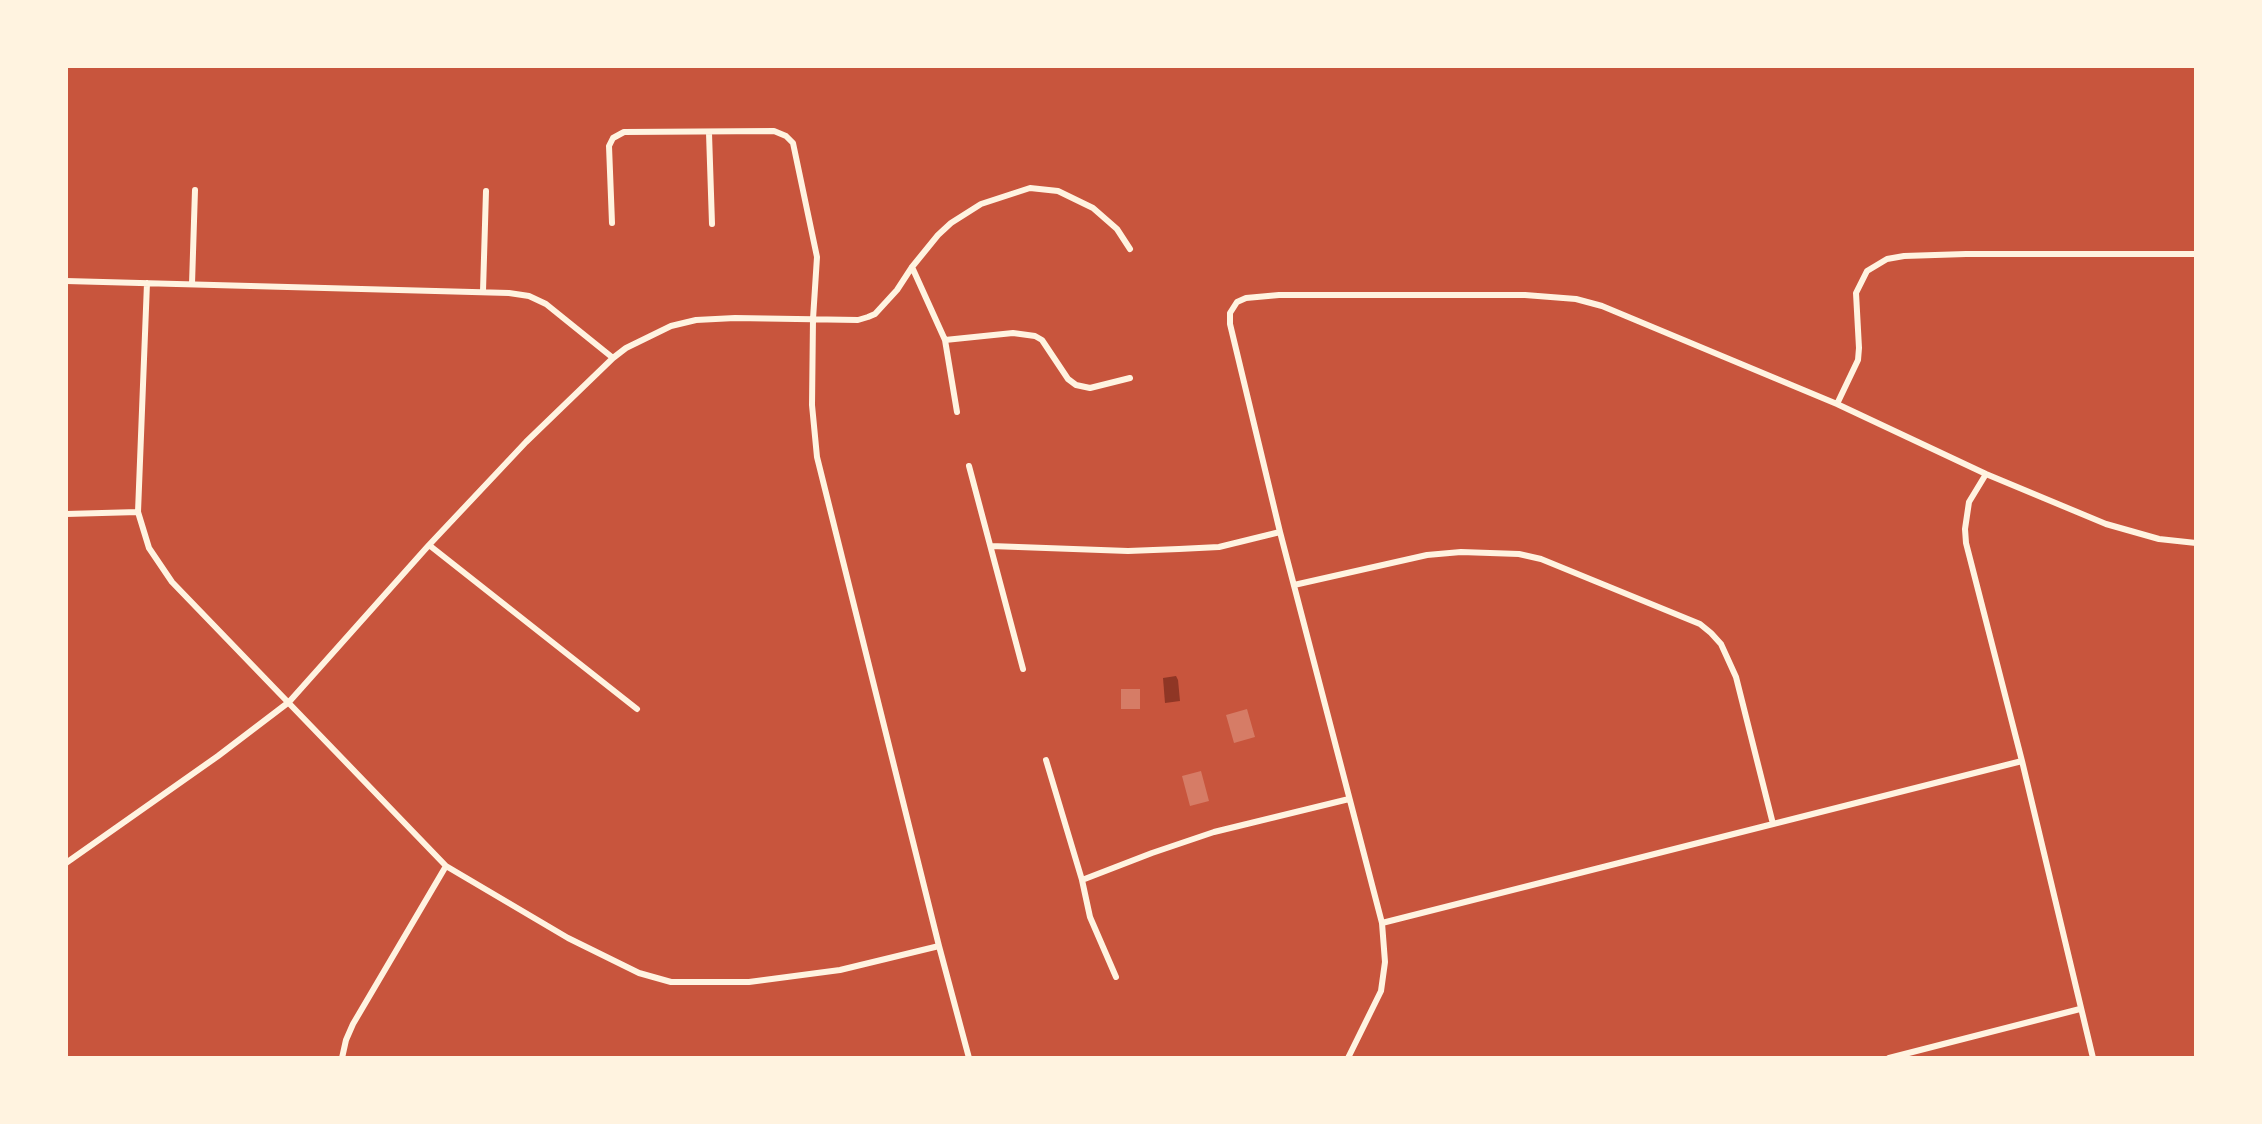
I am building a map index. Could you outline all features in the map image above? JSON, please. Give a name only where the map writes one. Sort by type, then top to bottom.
[{"type":"street","points":[[612,224],[609,146],[613,138],[624,132],[774,131],[793,142],[817,257],[813,319],[812,405],[817,457],[969,1058]]},
{"type":"street","points":[[709,133],[712,224]]},
{"type":"street","points":[[66,863],[218,756],[289,702],[429,545],[526,442],[613,358],[648,336],[671,326],[696,320],[735,318],[858,320],[875,314],[897,290],[938,235],[968,211],[993,199],[1030,188],[1058,191],[1093,208],[1117,229],[1130,249]]},
{"type":"street","points":[[192,284],[195,190]]},
{"type":"street","points":[[483,291],[486,191]]},
{"type":"street","points":[[1837,404],[1858,360],[1860,348],[1856,293],[1867,272],[1887,259],[1904,256],[1966,254],[2196,254]]},
{"type":"street","points":[[912,267],[945,340],[957,412]]},
{"type":"street","points":[[66,282],[483,291],[529,296],[546,304],[613,358]]},
{"type":"street","points":[[147,283],[138,512],[149,548],[172,582],[446,866],[568,938],[639,973],[671,982],[749,982],[840,970],[939,946]]},
{"type":"street","points":[[1348,1058],[1381,991],[1385,962],[1382,923],[1294,585],[1230,318],[1230,313],[1237,302],[1260,296],[1556,296],[1602,306],[1837,404],[1986,474],[2130,532],[2159,539],[2196,543]]},
{"type":"street","points":[[945,340],[1013,333],[1028,334],[1042,340],[1068,379],[1076,385],[1090,388],[1130,378]]},
{"type":"street","points":[[969,466],[1023,669]]},
{"type":"street","points":[[1986,474],[1969,502],[1965,529],[1966,543],[2022,761],[2093,1058]]},
{"type":"street","points":[[66,514],[138,512]]},
{"type":"street","points":[[991,546],[1128,551],[1189,549],[1219,547],[1281,532]]},
{"type":"street","points":[[429,545],[637,709]]},
{"type":"street","points":[[1294,585],[1427,555],[1461,552],[1519,554],[1541,559],[1700,624],[1721,644],[1736,677],[1773,824]]},
{"type":"street","points":[[1046,760],[1082,880],[1090,917],[1116,977]]},
{"type":"street","points":[[1382,923],[2022,761]]},
{"type":"street","points":[[1082,880],[1215,832],[1349,799]]},
{"type":"street","points":[[342,1058],[352,1024],[446,866]]},
{"type":"street","points":[[1889,1058],[2080,1009]]},
{"type":"shaded area","points":[[1176,676],[1180,701],[1165,703],[1163,678]]},
{"type":"building","points":[[1121,689],[1140,689],[1140,709],[1121,709]]},
{"type":"building","points":[[1247,709],[1255,737],[1234,743],[1226,715]]},
{"type":"building","points":[[1201,771],[1209,801],[1190,806],[1182,776]]}]
